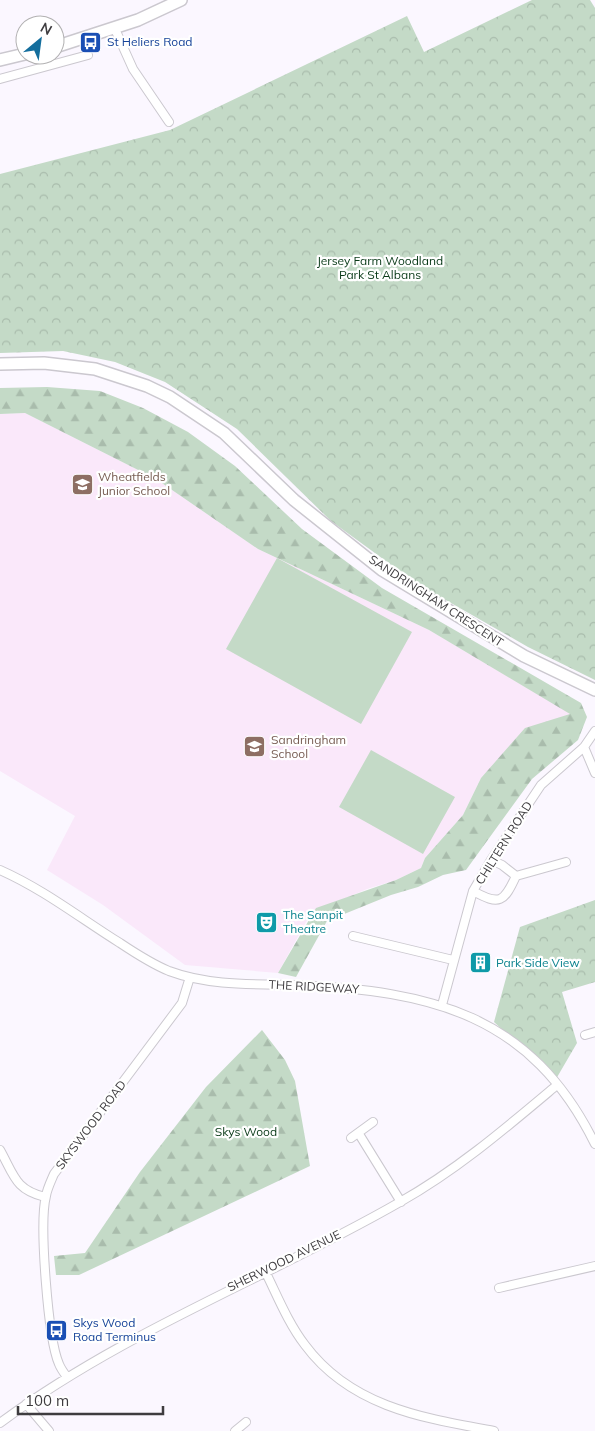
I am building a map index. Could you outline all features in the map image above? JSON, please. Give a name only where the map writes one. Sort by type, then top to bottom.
[{"type":"street","points":[[65,44],[115,29],[181,0]]},
{"type":"street","points":[[115,29],[133,69],[169,122]]},
{"type":"street","points":[[0,79],[88,55]]},
{"type":"street","points":[[0,60],[15,56]]},
{"type":"street","name":"SANDRINGHAM CRESCENT","points":[[0,364],[44,362],[95,369],[139,383],[170,397],[224,433],[294,500],[382,570],[524,656],[595,690]]},
{"type":"street","name":"CHILTERN ROAD","points":[[442,1005],[473,892],[491,860],[541,784],[584,746],[595,732]]},
{"type":"street","points":[[584,746],[595,773]]},
{"type":"street","points":[[491,860],[502,865],[516,876]]},
{"type":"street","points":[[516,876],[566,862]]},
{"type":"street","name":"THE RIDGEWAY","points":[[0,870],[49,896],[141,956],[169,971],[190,977],[243,984],[326,986],[383,991],[442,1005],[497,1030],[531,1057],[571,1101],[595,1144]]},
{"type":"street","points":[[473,892],[492,899],[502,899],[508,895],[516,876]]},
{"type":"street","points":[[353,936],[453,960]]},
{"type":"street","name":"SKYSWOOD ROAD","points":[[67,1377],[59,1365],[54,1346],[46,1281],[45,1197],[54,1174],[182,1003],[190,977]]},
{"type":"street","points":[[586,1035],[595,1032]]},
{"type":"street","name":"SHERWOOD AVENUE","points":[[0,1423],[67,1377],[116,1348],[401,1202],[472,1154],[557,1085]]},
{"type":"street","points":[[373,1122],[355,1136],[401,1202]]},
{"type":"street","points":[[0,1150],[21,1187],[29,1193],[45,1197]]},
{"type":"street","points":[[499,1288],[595,1266]]},
{"type":"street","points":[[265,1271],[304,1344],[330,1374],[353,1390],[375,1401],[404,1411],[494,1431]]},
{"type":"street","points":[[513,1284],[515,1294]]},
{"type":"street","points":[[26,1404],[49,1431]]},
{"type":"street","points":[[235,1431],[246,1422]]},
{"type":"shaded area","name":"Sandringham School","points":[[25,413],[156,479],[258,549],[429,630],[571,714],[494,766],[481,778],[463,815],[425,858],[421,868],[396,880],[367,889],[311,913],[278,973],[185,965],[103,905],[47,870],[75,816],[0,771],[0,414]]},
{"type":"green space","name":"Jersey Farm Woodland Park St Albans","points":[[532,0],[590,0],[595,8],[595,680],[528,647],[416,583],[331,521],[237,429],[165,382],[115,362],[63,351],[0,353],[0,174],[170,130],[407,16],[424,52]]},
{"type":"green space","points":[[47,387],[100,391],[143,408],[188,432],[235,466],[302,529],[382,588],[581,703],[587,717],[578,740],[532,779],[466,870],[443,875],[418,887],[391,895],[327,921],[296,977],[278,973],[316,908],[396,880],[421,868],[425,858],[463,815],[481,778],[525,728],[570,714],[429,630],[258,549],[156,479],[25,413],[0,414],[0,388]]},
{"type":"green space","points":[[277,558],[412,632],[361,724],[226,649]]},
{"type":"green space","points":[[371,750],[455,797],[423,854],[339,807]]},
{"type":"green space","points":[[595,900],[595,982],[562,992],[577,1043],[556,1079],[494,1022],[520,927]]},
{"type":"green space","name":"Skys Wood","points":[[262,1030],[285,1060],[295,1081],[310,1166],[79,1275],[56,1275],[54,1256],[85,1253],[140,1172],[206,1087]]},
{"type":"place","name":"St Heliers Road","points":[[91,42]]},
{"type":"place","name":"Wheatfields Junior School","points":[[82,484]]},
{"type":"place","name":"Sandringham School","points":[[255,747]]},
{"type":"place","name":"The Sanpit Theatre","points":[[267,922]]},
{"type":"place","name":"Park Side View","points":[[480,963]]},
{"type":"place","name":"Skys Wood Road Terminus","points":[[57,1330]]}]
